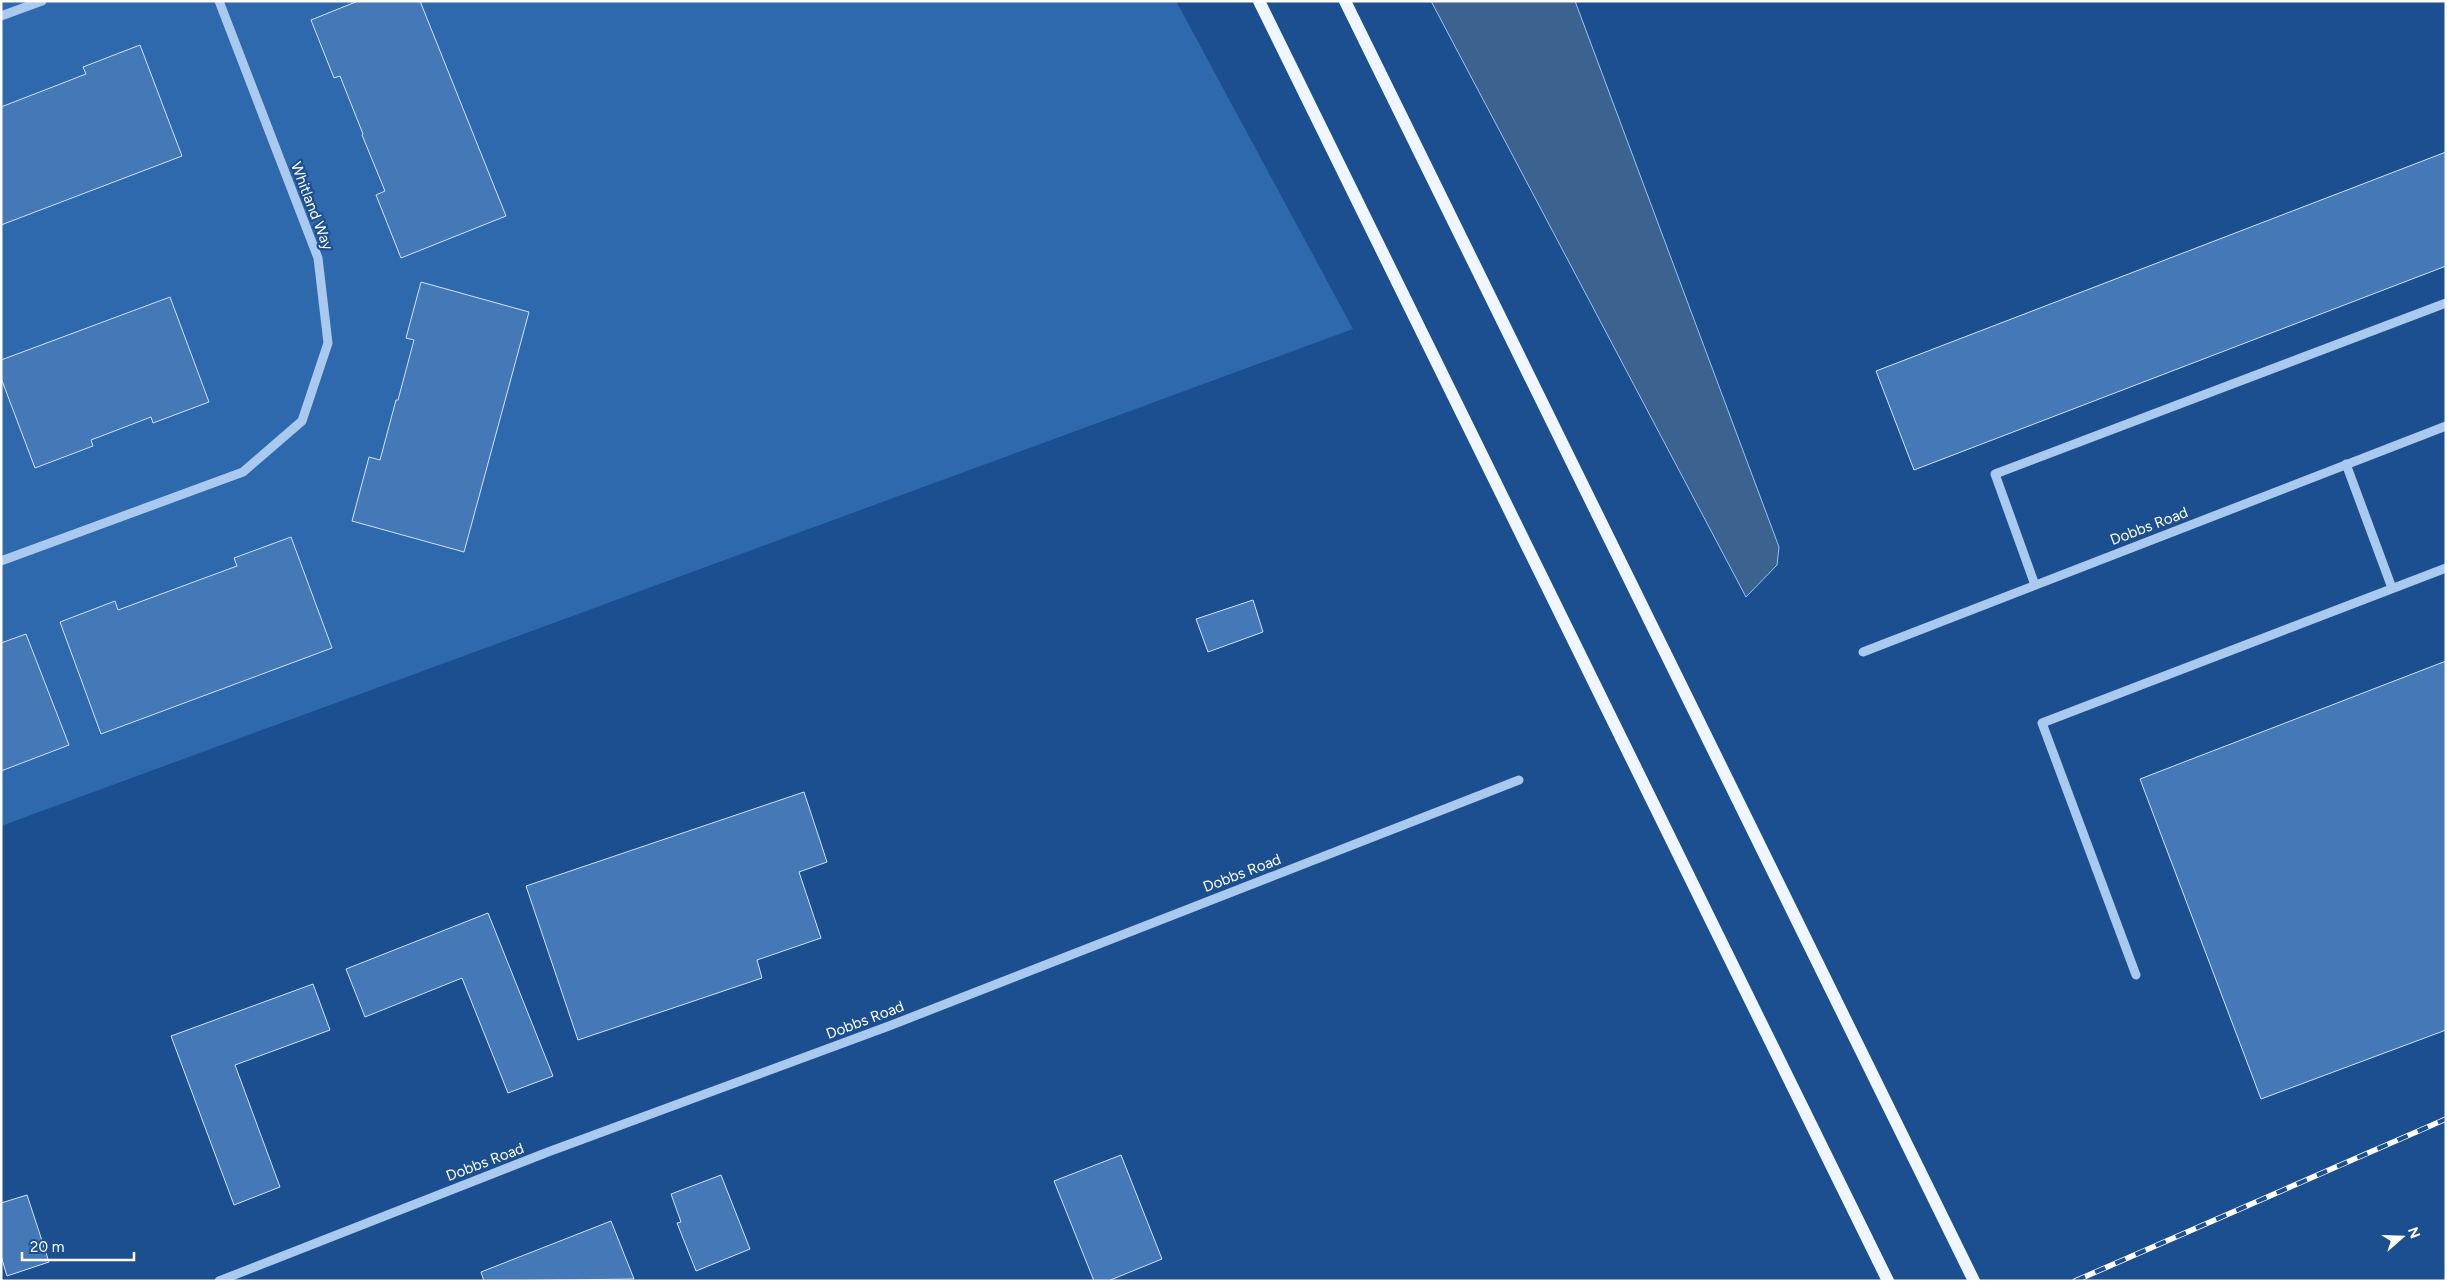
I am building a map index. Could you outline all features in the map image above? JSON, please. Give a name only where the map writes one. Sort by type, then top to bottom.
[{"type":"main road","points":[[1259,1],[1888,1281]]},
{"type":"main road","points":[[1345,1],[1974,1281]]},
{"type":"street","points":[[1,16],[42,1]]},
{"type":"street","name":"Whitland Way","points":[[1,561],[243,472],[302,421],[328,343],[318,258],[218,1]]},
{"type":"street","points":[[2035,585],[1995,474],[2446,303]]},
{"type":"street","name":"Dobbs Road","points":[[1863,652],[2446,426]]},
{"type":"street","points":[[2346,464],[2392,588]]},
{"type":"street","points":[[2136,974],[2042,723],[2446,568]]},
{"type":"street","name":"Dobbs Road","points":[[219,1281],[548,1152],[906,1020],[1519,780]]},
{"type":"shaded area","points":[[1,1],[1176,1],[1353,329],[1,826]]},
{"type":"shaded area","points":[[1431,1],[1575,1],[1779,547],[1777,565],[1746,597]]},
{"type":"building","points":[[358,1],[420,1],[506,216],[401,258],[376,195],[385,191],[340,76],[334,78],[311,20]]},
{"type":"building","points":[[140,45],[182,156],[1,225],[1,107],[86,74],[83,67]]},
{"type":"building","points":[[2446,152],[2446,266],[1914,470],[1876,371]]},
{"type":"building","points":[[421,282],[529,312],[464,552],[352,521],[369,457],[380,460],[396,400],[398,400],[414,340],[406,338]]},
{"type":"building","points":[[170,297],[209,402],[153,423],[151,417],[91,440],[93,446],[35,468],[1,378],[1,360]]},
{"type":"building","points":[[291,537],[332,648],[101,734],[60,622],[115,601],[118,610],[237,566],[234,558]]},
{"type":"building","points":[[1253,600],[1263,632],[1208,652],[1196,619]]},
{"type":"building","points":[[26,634],[69,745],[1,771],[1,643]]},
{"type":"building","points":[[2446,661],[2446,1030],[2261,1099],[2140,779]]},
{"type":"building","points":[[804,792],[827,862],[799,872],[821,938],[757,960],[762,978],[578,1040],[526,886]]},
{"type":"building","points":[[488,913],[553,1076],[508,1093],[462,978],[365,1017],[346,969]]},
{"type":"building","points":[[313,984],[330,1030],[235,1065],[280,1187],[234,1205],[171,1036]]},
{"type":"building","points":[[1121,1155],[1162,1259],[1108,1281],[1094,1281],[1054,1181]]},
{"type":"building","points":[[721,1175],[750,1249],[696,1271],[677,1223],[681,1222],[671,1194]]},
{"type":"building","points":[[27,1195],[49,1262],[7,1276],[1,1256],[1,1203]]},
{"type":"building","points":[[611,1221],[634,1279],[484,1281],[481,1272]]},
{"type":"railway","points":[[2075,1281],[2446,1119]]}]
